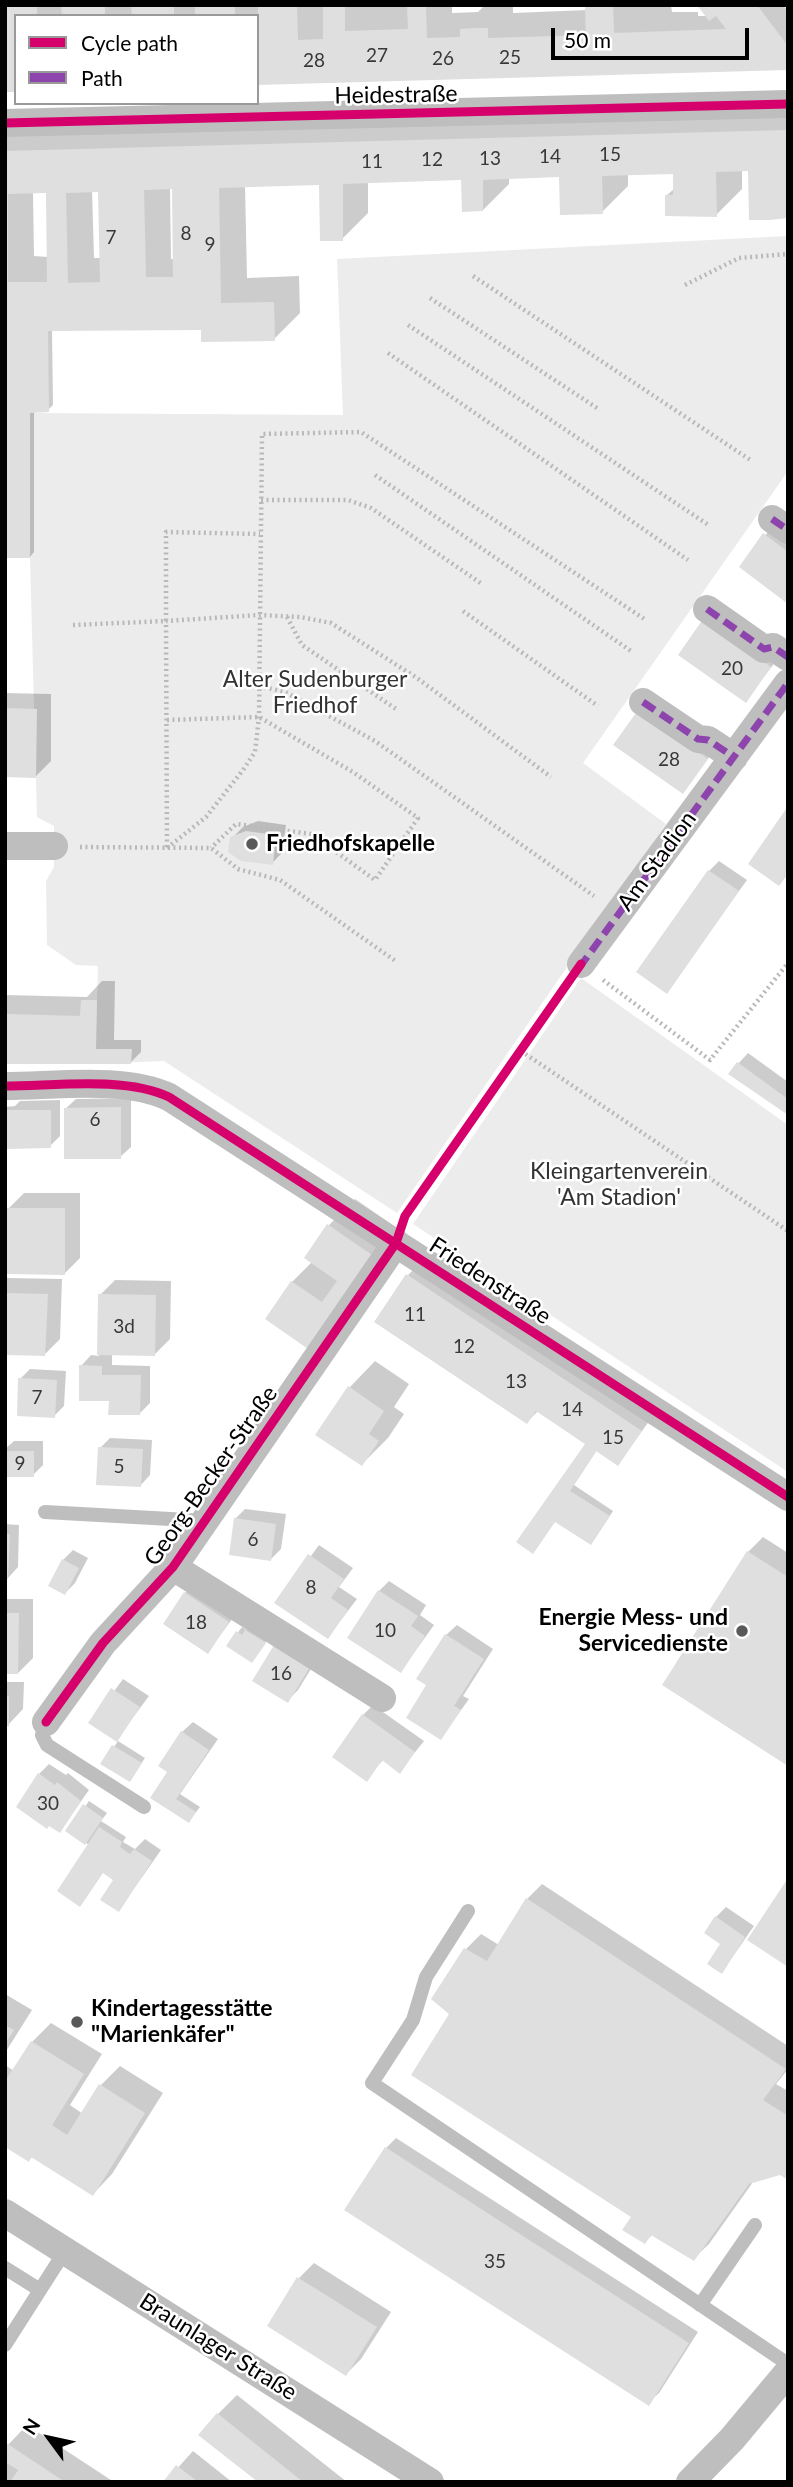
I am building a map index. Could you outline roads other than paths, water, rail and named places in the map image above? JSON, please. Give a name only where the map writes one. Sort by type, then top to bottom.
[{"type":"street","name":"Heidestraße","points":[[5,123],[788,104]]},
{"type":"street","points":[[707,609],[764,649],[774,647],[788,657]]},
{"type":"street","name":"Am Stadion","points":[[588,970],[788,683]]},
{"type":"street","points":[[643,702],[698,739],[708,740],[734,757]]},
{"type":"street","points":[[5,846],[54,846]]},
{"type":"street","name":"Friedenstraße","points":[[5,1086],[123,1085],[161,1093],[788,1497]]},
{"type":"street","name":"Georg-Becker-Straße","points":[[46,1722],[103,1643],[173,1567],[396,1243]]},
{"type":"street","name":"Georg-Becker-Straße","points":[[173,1567],[382,1698]]},
{"type":"street","name":"Braunlager Straße","points":[[5,2213],[430,2482]]},
{"type":"street","points":[[690,2482],[732,2439],[788,2372]]},
{"type":"lane","points":[[45,1512],[206,1521]]},
{"type":"lane","points":[[46,1722],[42,1735],[47,1745],[144,1807]]},
{"type":"lane","points":[[468,1911],[426,1977],[413,2020],[372,2083],[788,2364]]},
{"type":"lane","points":[[700,2305],[755,2225]]},
{"type":"lane","points":[[5,2345],[65,2251]]},
{"type":"lane","points":[[5,2268],[40,2290]]},
{"type":"place","name":"Friedhofskapelle","points":[[252,844]]},
{"type":"place","name":"Energie Mess- und Servicedienste","points":[[742,1631]]},
{"type":"place","name":"Kindertagesstätte \"Marienkäfer\"","points":[[77,2022]]},
{"type":"park label","name":"Alter Sudenburger Friedhof","points":[[315,693]]},
{"type":"park label","name":"Kleingartenverein 'Am Stadion'","points":[[619,1185]]}]
